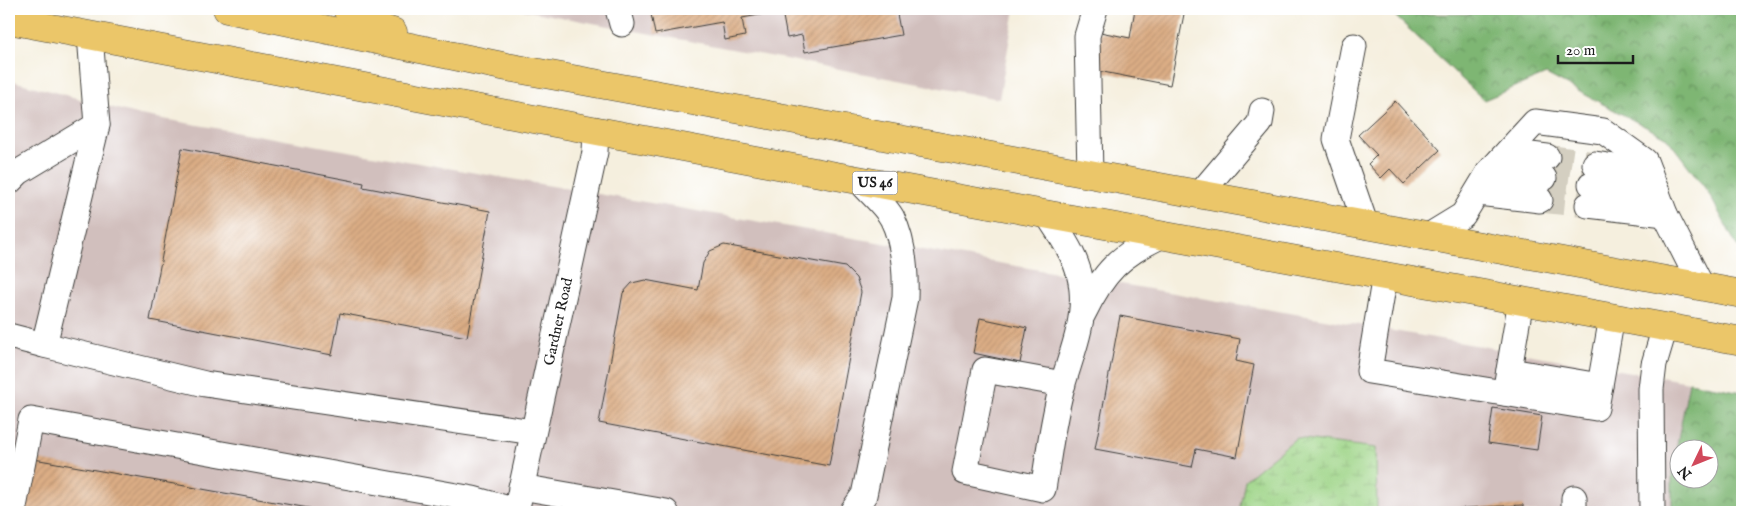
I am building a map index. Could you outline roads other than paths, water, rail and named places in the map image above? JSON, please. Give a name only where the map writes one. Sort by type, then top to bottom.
[{"type":"highway","points":[[227,9],[507,67],[1742,294]]},
{"type":"highway","points":[[347,9],[376,27],[507,67]]},
{"type":"highway","name":"US 46","points":[[9,20],[859,180],[1742,341]]},
{"type":"street","points":[[1090,174],[1087,36],[1095,9]]},
{"type":"street","points":[[44,345],[98,125],[90,35]]},
{"type":"street","points":[[1354,46],[1336,139],[1366,226]]},
{"type":"street","points":[[1200,194],[1260,123],[1262,112]]},
{"type":"street","points":[[1427,237],[1463,215],[1483,182],[1535,122],[1603,131],[1645,161],[1657,192],[1702,287]]},
{"type":"street","points":[[9,182],[19,172],[98,125]]},
{"type":"street","name":"Gardner Road","points":[[516,512],[595,152],[596,130]]},
{"type":"street","points":[[1483,182],[1544,179],[1508,152]]},
{"type":"street","points":[[852,512],[864,495],[905,298],[906,272],[892,217],[859,180]]},
{"type":"street","points":[[1657,192],[1592,184],[1657,192]]},
{"type":"street","points":[[1047,214],[1072,253],[1082,289],[1081,318],[1072,358],[1063,384],[1043,489],[964,472],[985,370],[1063,384]]},
{"type":"street","points":[[1081,318],[1102,278],[1116,262],[1138,246],[1163,235]]},
{"type":"street","points":[[1385,275],[1369,371],[1507,382],[1596,408],[1612,317]]},
{"type":"street","points":[[1507,382],[1521,300]]},
{"type":"street","points":[[1652,512],[1651,389],[1654,364],[1665,327]]},
{"type":"street","points":[[9,336],[206,384],[533,432]]},
{"type":"street","points":[[14,512],[31,420],[473,499],[516,512]]},
{"type":"street","points":[[521,487],[666,512]]},
{"type":"tunnel","points":[[1547,157],[1595,164]]},
{"type":"tunnel","points":[[1544,178],[1591,184]]},
{"type":"tunnel","points":[[1540,200],[1588,205]]}]
